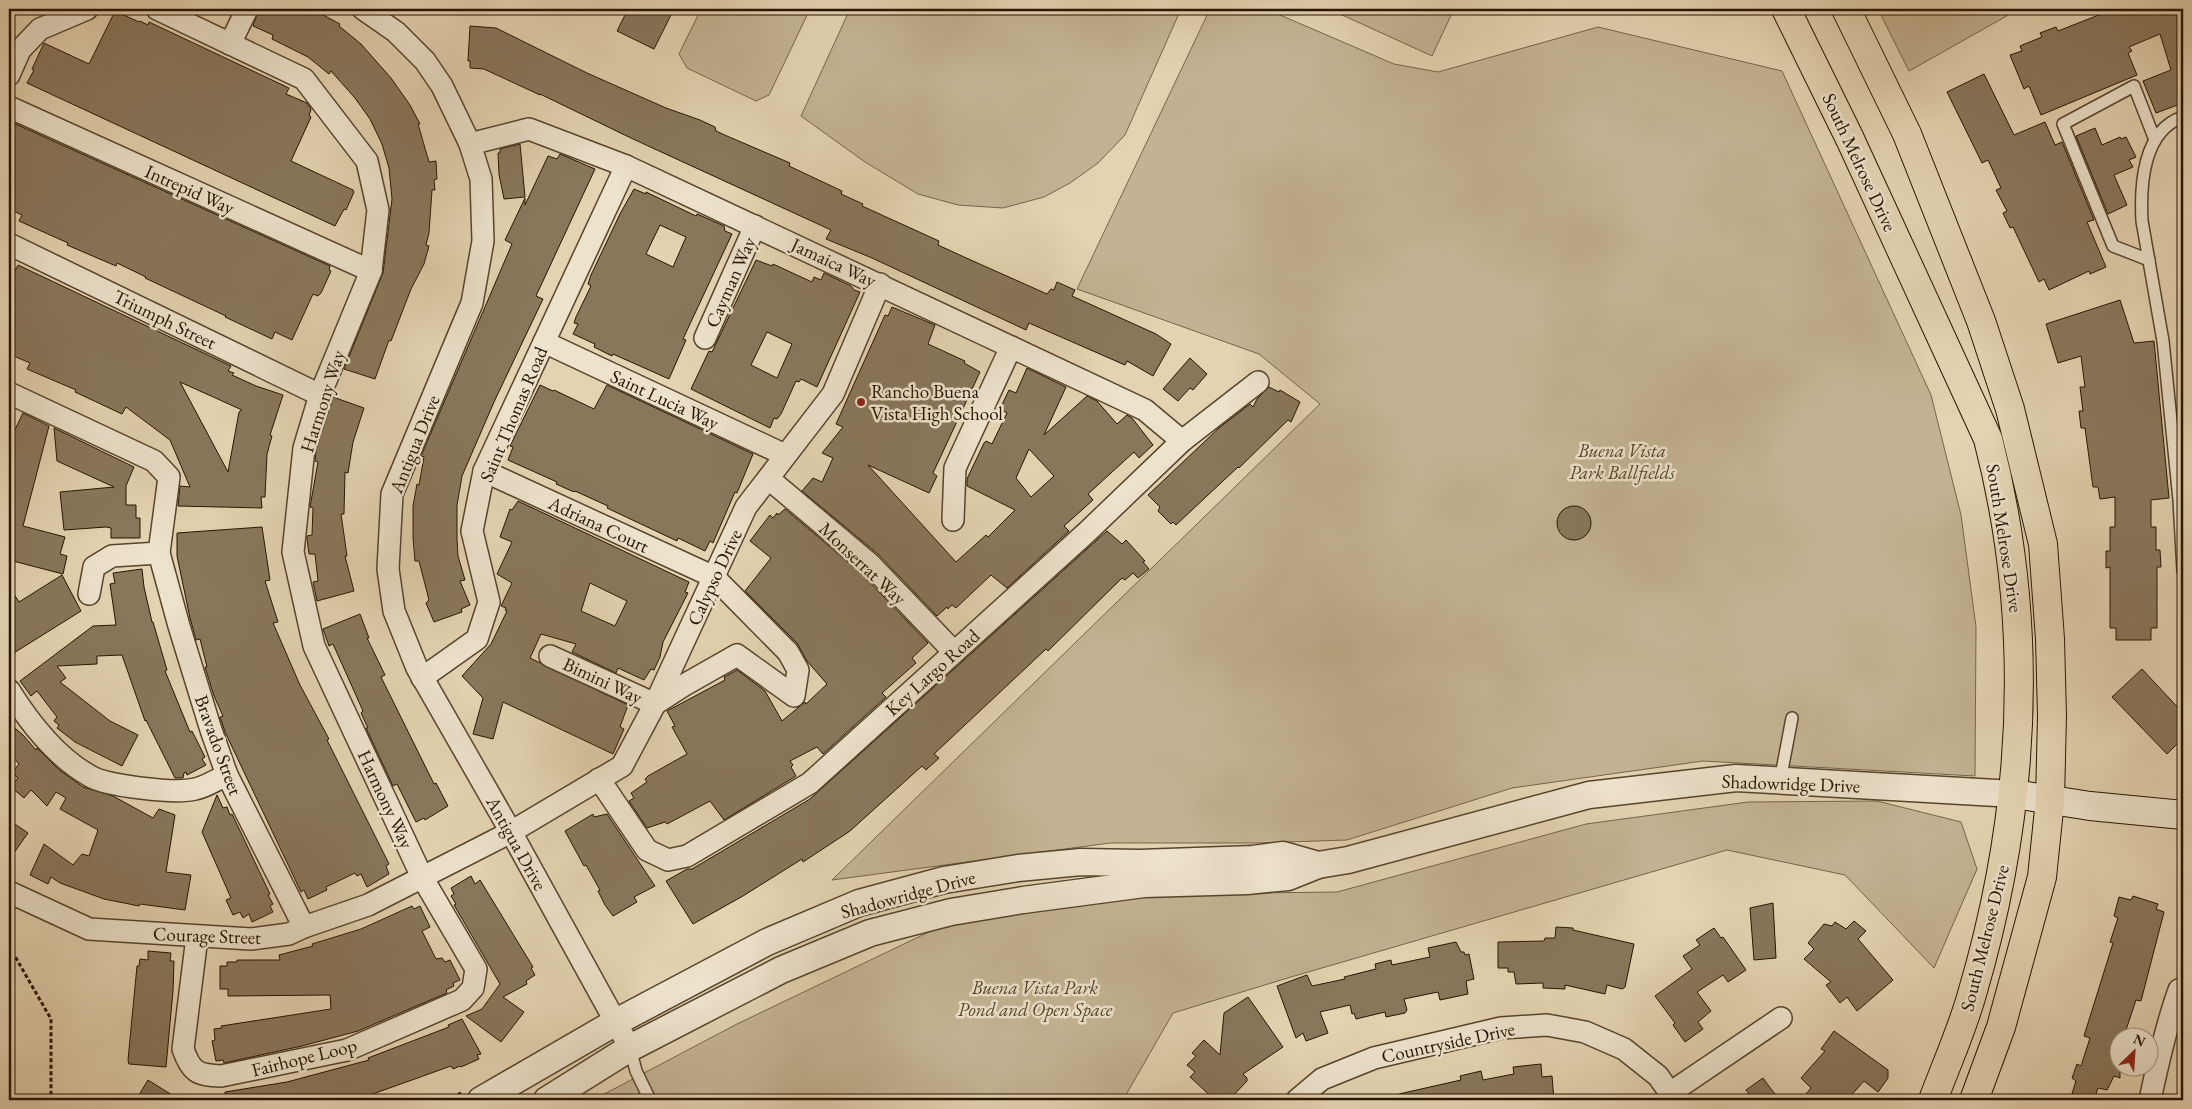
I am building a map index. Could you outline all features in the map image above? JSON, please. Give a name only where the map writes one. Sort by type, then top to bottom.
[{"type":"main road","name":"South Melrose Drive","points":[[1786,9],[1854,148],[1988,440],[2002,492],[2017,611],[2020,707],[2014,794],[2009,834],[1991,923],[1972,996],[1933,1100]]},
{"type":"main road","name":"South Melrose Drive","points":[[1846,9],[1907,134],[1981,321],[2010,409],[2043,544],[2050,639],[2052,716],[2050,800],[2042,878],[2001,1027],[1974,1100]]},
{"type":"main road","name":"Shadowridge Drive","points":[[2014,794],[2090,806],[2183,815]]},
{"type":"street","points":[[9,75],[20,50],[40,29],[87,9]]},
{"type":"street","points":[[157,9],[230,44],[247,9]]},
{"type":"street","name":"Antigua Drive","points":[[364,9],[396,32],[425,61],[442,86],[470,144],[481,179],[483,241],[472,303],[392,494],[388,569],[394,611],[422,678],[512,832],[630,1048]]},
{"type":"street","name":"Harmony Way","points":[[230,44],[304,79],[367,161],[378,210],[372,271],[320,395],[304,448],[293,552],[314,646],[422,877]]},
{"type":"street","name":"Intrepid Way","points":[[9,107],[372,271]]},
{"type":"street","name":"Jamaica Way","points":[[470,144],[528,129],[626,166],[1145,410],[1182,442]]},
{"type":"street","name":"Saint Thomas Road","points":[[422,678],[477,638],[489,602],[472,532],[484,471],[626,166]]},
{"type":"street","name":"Cayman Way","points":[[705,338],[755,226]]},
{"type":"street","name":"Triumph Street","points":[[9,244],[320,395]]},
{"type":"street","name":"Calypso Drive","points":[[512,832],[622,766],[655,704],[746,507],[833,394],[880,284]]},
{"type":"street","name":"Saint Lucia Way","points":[[544,342],[785,455]]},
{"type":"street","points":[[953,520],[955,468],[1011,347]]},
{"type":"street","name":"Key Largo Road","points":[[599,779],[647,850],[668,860],[687,856],[810,783],[1086,533],[1182,442],[1258,382]]},
{"type":"street","name":"Bravado Street","points":[[9,393],[154,461],[169,477],[159,553],[210,730],[227,775],[304,927]]},
{"type":"street","name":"Adriana Court","points":[[484,471],[714,577]]},
{"type":"street","name":"Monserrat Way","points":[[769,479],[870,564],[954,652]]},
{"type":"street","points":[[89,594],[94,567],[112,556],[159,553]]},
{"type":"street","points":[[655,704],[738,655],[794,696],[798,670],[788,652],[714,577]]},
{"type":"street","name":"Bimini Way","points":[[550,656],[655,704]]},
{"type":"street","points":[[9,690],[26,716],[63,756],[91,777],[150,790],[195,790],[227,775]]},
{"type":"street","name":"Shadowridge Drive","points":[[547,1100],[630,1048],[781,970],[870,933],[951,912],[1023,900],[1144,884],[1247,881],[1288,877],[1318,865],[1348,860],[1589,795],[1736,778],[2014,794]]},
{"type":"street","name":"Courage Street","points":[[9,892],[89,929],[251,939],[289,934],[304,927],[368,906],[512,832]]},
{"type":"street","name":"Shadowridge Drive","points":[[482,1100],[616,1022],[767,942],[860,903],[944,880],[1018,868],[1081,862],[1140,863],[1253,860],[1283,855],[1318,865]]},
{"type":"street","name":"Fairhope Loop","points":[[197,937],[183,1049],[188,1064],[201,1075],[221,1076],[346,1050],[462,1000],[473,988],[476,969],[422,877]]},
{"type":"street","points":[[2150,1100],[2163,1039],[2179,990],[2183,988]]},
{"type":"street","points":[[1673,1097],[1781,1018]]},
{"type":"street","name":"Countryside Drive","points":[[1298,1100],[1322,1079],[1374,1058],[1501,1028],[1547,1024],[1586,1032],[1624,1049],[1658,1076],[1673,1097]]},
{"type":"lane","points":[[2149,260],[2113,246],[2063,124],[2134,86],[2154,140]]},
{"type":"lane","points":[[2183,116],[2168,124],[2154,140],[2145,171],[2141,204],[2163,341],[2182,535],[2183,571]]},
{"type":"lane","points":[[1780,781],[1792,718]]},
{"type":"lane","points":[[630,1048],[636,1071],[650,1100]]},
{"type":"path","points":[[9,946],[50,1019],[51,1100]]},
{"type":"green space","points":[[701,9],[810,9],[769,95],[756,101],[687,68],[679,54]]},
{"type":"green space","points":[[850,9],[1181,9],[1125,135],[1098,163],[1070,183],[1044,197],[1003,208],[958,205],[918,194],[865,162],[801,116]]},
{"type":"green space","name":"Buena Vista Park Ballfields","points":[[1210,9],[1266,9],[1394,64],[1438,72],[1598,27],[1782,71],[1931,395],[1961,515],[1976,627],[1975,776],[1703,761],[1512,788],[1347,840],[1257,843],[1110,843],[832,880],[1320,404],[1259,354],[1077,289]]},
{"type":"green space","points":[[1329,9],[1454,9],[1432,56]]},
{"type":"green space","points":[[1878,9],[2019,9],[1909,71]]},
{"type":"green space","name":"Buena Vista Park Pond and Open Space","points":[[1877,801],[1961,822],[1977,869],[1934,968],[1845,875],[1727,850],[1173,1013],[1123,1100],[593,1100],[737,1024],[1004,896],[1337,892],[1586,824],[1748,802]]},
{"type":"building","points":[[259,9],[312,9],[340,24],[339,26],[361,44],[391,78],[410,105],[420,124],[418,124],[429,162],[436,161],[437,179],[434,180],[435,190],[432,190],[429,233],[426,245],[429,246],[424,264],[411,289],[391,341],[389,340],[375,379],[344,369],[383,273],[392,199],[389,168],[382,144],[370,119],[355,98],[331,71],[329,74],[308,57],[272,39],[273,35],[253,26]]},
{"type":"building","points":[[628,9],[674,9],[654,49],[617,31]]},
{"type":"building","points":[[2114,9],[2116,14],[2129,9],[2183,9],[2183,103],[2156,113],[2143,81],[2171,70],[2160,34],[2129,47],[2132,51],[2128,53],[2137,75],[2041,115],[2029,86],[2024,89],[2010,55],[2022,51],[2020,46],[2042,37],[2040,33],[2056,27],[2058,31]]},
{"type":"building","points":[[115,11],[148,25],[149,22],[289,88],[286,94],[307,103],[311,109],[309,116],[311,117],[291,161],[353,190],[354,192],[346,210],[344,209],[335,226],[27,83],[44,43],[89,64]]},
{"type":"building","points":[[470,26],[496,28],[587,73],[666,108],[700,120],[715,127],[716,131],[790,163],[789,166],[842,191],[841,194],[863,204],[862,206],[939,241],[938,245],[1047,294],[1051,289],[1054,290],[1057,282],[1075,290],[1072,296],[1156,334],[1171,344],[1153,376],[1127,361],[1125,365],[1029,323],[1026,330],[872,258],[826,239],[831,230],[540,94],[484,69],[470,68],[470,61],[468,61]]},
{"type":"building","points":[[1984,74],[2014,135],[2045,122],[2055,145],[2062,142],[2094,220],[2087,222],[2106,267],[2090,274],[2089,271],[2049,290],[2044,279],[2039,282],[2013,227],[2010,228],[2003,213],[2007,211],[1996,190],[2001,188],[1988,160],[1982,163],[1947,92]]},
{"type":"building","points":[[9,121],[330,266],[329,270],[331,271],[321,293],[318,296],[313,294],[292,340],[275,332],[272,339],[117,263],[116,266],[67,245],[68,243],[19,221],[22,215],[9,209]]},
{"type":"building","points":[[2095,128],[2102,145],[2120,137],[2121,139],[2126,137],[2136,157],[2129,160],[2133,167],[2114,175],[2127,205],[2108,214],[2076,136]]},
{"type":"building","points":[[520,144],[525,197],[504,199],[499,174],[498,153],[500,153],[500,149]]},
{"type":"building","points":[[560,154],[595,169],[536,296],[543,299],[494,402],[462,476],[457,505],[458,556],[465,580],[460,581],[470,605],[461,609],[462,612],[434,622],[426,603],[429,600],[419,561],[415,561],[413,538],[413,506],[424,457],[421,456],[512,244],[505,240],[525,198],[525,205],[548,156],[557,159]]},
{"type":"building","points":[[634,189],[646,194],[646,192],[696,216],[697,214],[724,226],[725,231],[732,234],[683,339],[686,340],[669,379],[613,354],[612,356],[594,347],[595,344],[573,334],[578,324],[574,323],[576,317],[591,286],[588,284],[591,275]],"holes":[[[660,225],[686,237],[673,267],[646,254]]]},
{"type":"building","points":[[756,260],[772,266],[773,264],[812,282],[814,277],[821,280],[824,273],[860,292],[817,387],[801,379],[799,382],[796,381],[781,414],[777,419],[774,418],[770,428],[691,389],[709,351],[712,352]],"holes":[[[767,332],[792,344],[777,378],[751,365]]]},
{"type":"building","points":[[18,265],[231,366],[228,371],[234,373],[232,375],[283,395],[270,435],[272,436],[267,454],[265,497],[261,497],[262,508],[178,506],[180,486],[190,487],[170,440],[126,407],[122,414],[75,392],[76,390],[27,369],[30,363],[9,354],[9,269],[15,271]],"holes":[[[180,382],[242,410],[239,412],[228,472]]]},
{"type":"building","points":[[2120,300],[2134,343],[2154,341],[2169,498],[2151,500],[2151,527],[2156,527],[2156,550],[2160,550],[2161,567],[2157,567],[2157,628],[2151,628],[2151,640],[2116,640],[2116,628],[2110,628],[2110,567],[2106,568],[2106,551],[2110,551],[2110,527],[2115,527],[2115,497],[2100,499],[2098,487],[2093,487],[2085,428],[2081,428],[2079,411],[2083,411],[2080,387],[2085,387],[2081,356],[2058,363],[2046,324]]},
{"type":"building","points":[[892,307],[935,325],[928,344],[965,361],[964,363],[980,372],[933,473],[937,476],[929,493],[868,465],[956,562],[986,535],[988,537],[1015,510],[967,486],[967,479],[984,443],[986,441],[992,444],[1007,413],[1000,409],[1009,390],[1016,393],[1027,368],[1066,387],[1044,435],[1087,396],[1097,401],[1117,424],[1127,415],[1132,418],[1153,445],[1139,458],[1134,452],[1088,494],[1093,500],[1064,526],[1069,531],[1007,588],[991,575],[956,608],[952,605],[948,609],[947,607],[937,616],[878,554],[802,491],[813,478],[822,482],[833,458],[822,453],[843,427],[836,424],[885,315],[888,316]],"holes":[[[1029,449],[1054,476],[1031,497],[1016,478]]]},
{"type":"building","points":[[1190,358],[1207,374],[1193,390],[1190,388],[1178,401],[1163,389]]},
{"type":"building","points":[[540,385],[594,409],[607,385],[753,454],[713,543],[710,541],[705,551],[678,538],[677,541],[607,508],[608,506],[556,484],[557,482],[508,460],[513,447],[510,446]]},
{"type":"building","points":[[1269,387],[1279,392],[1280,390],[1300,402],[1291,422],[1288,420],[1239,468],[1176,525],[1173,522],[1171,524],[1158,511],[1160,507],[1148,495],[1219,428],[1250,404],[1253,407],[1257,399]]},
{"type":"building","points":[[333,397],[364,408],[353,442],[348,473],[345,472],[344,514],[341,514],[347,556],[345,556],[354,591],[317,601],[313,582],[318,581],[315,554],[309,554],[307,536],[312,535],[313,508],[310,507],[318,462],[315,461],[316,450]]},
{"type":"building","points":[[23,413],[49,426],[23,526],[65,537],[60,554],[67,556],[63,574],[9,560],[9,442]]},
{"type":"building","points":[[54,428],[134,467],[126,486],[126,505],[136,505],[136,518],[140,518],[140,538],[111,538],[111,528],[106,527],[64,530],[60,492],[114,487],[57,461]]},
{"type":"building","points":[[518,501],[689,582],[685,592],[688,593],[663,642],[660,657],[654,670],[651,669],[644,680],[618,668],[616,673],[572,652],[576,644],[541,634],[530,658],[628,705],[620,727],[624,729],[613,754],[503,702],[493,739],[473,734],[483,698],[462,676],[491,644],[507,611],[505,610],[506,608],[501,606],[512,583],[497,574],[512,542],[500,537],[510,509],[512,510]],"holes":[[[590,583],[627,601],[615,626],[581,611]]]},
{"type":"building","points":[[1574,506],[1586,511],[1591,523],[1586,535],[1574,540],[1562,535],[1557,523],[1562,511]]},
{"type":"building","points":[[785,509],[861,573],[928,643],[912,658],[916,663],[882,693],[886,697],[823,754],[817,747],[790,761],[796,776],[724,820],[710,801],[667,824],[665,822],[647,828],[629,801],[634,798],[631,793],[647,782],[645,779],[648,776],[687,754],[672,727],[675,726],[667,711],[725,680],[724,677],[737,670],[765,691],[782,721],[805,702],[806,704],[827,684],[807,661],[797,643],[745,591],[771,558],[750,541],[770,515],[773,518],[777,513],[778,515]]},
{"type":"building","points":[[262,527],[270,580],[265,581],[278,622],[273,623],[300,685],[329,739],[327,740],[389,864],[386,866],[389,874],[367,887],[361,874],[357,876],[355,873],[326,887],[327,890],[308,899],[304,890],[301,892],[225,732],[220,717],[223,716],[214,696],[205,667],[207,667],[200,639],[196,640],[177,556],[177,533]]},
{"type":"building","points":[[1107,531],[1122,544],[1126,540],[1145,561],[1143,562],[1149,569],[1138,578],[1133,573],[1125,580],[1122,578],[1048,651],[1046,649],[934,754],[939,758],[926,770],[922,766],[850,831],[803,862],[802,859],[743,896],[693,924],[666,881],[687,869],[692,869],[810,799]]},
{"type":"building","points":[[142,569],[152,622],[167,670],[165,671],[190,732],[192,731],[205,757],[202,759],[206,765],[187,775],[186,772],[184,773],[183,778],[175,778],[145,721],[122,655],[97,656],[97,664],[57,666],[66,678],[60,682],[110,721],[138,735],[122,766],[75,742],[57,728],[59,725],[54,721],[57,717],[37,691],[31,696],[20,681],[93,626],[116,625],[110,584],[115,583],[113,573]]},
{"type":"building","points":[[62,575],[81,611],[9,656],[9,586],[19,602]]},
{"type":"building","points":[[360,614],[369,638],[367,638],[385,675],[381,677],[434,784],[436,783],[448,806],[425,820],[424,818],[416,822],[397,784],[393,786],[366,728],[368,728],[361,713],[363,711],[333,644],[329,646],[323,629]]},
{"type":"building","points":[[2142,669],[2183,713],[2183,738],[2167,754],[2112,697]]},
{"type":"building","points":[[9,723],[36,750],[37,748],[58,769],[83,787],[113,796],[153,818],[159,809],[175,815],[166,872],[191,875],[185,910],[140,904],[139,906],[104,899],[60,883],[51,877],[48,884],[30,875],[44,844],[73,865],[82,854],[89,856],[98,830],[60,809],[66,798],[56,792],[47,806],[31,790],[24,798],[11,787],[18,778],[12,773],[19,764],[9,753]]},
{"type":"building","points":[[217,795],[223,808],[227,807],[230,815],[232,814],[273,904],[270,906],[273,912],[252,922],[249,914],[243,918],[240,912],[233,915],[226,900],[231,898],[202,832]]},
{"type":"building","points":[[593,814],[594,817],[607,814],[655,886],[634,897],[637,902],[613,916],[605,905],[598,891],[600,890],[586,865],[584,866],[565,831]]},
{"type":"building","points":[[9,820],[28,833],[9,860]]},
{"type":"building","points":[[471,876],[475,884],[480,880],[533,967],[531,968],[535,975],[526,981],[527,984],[503,997],[524,1012],[501,1042],[466,1016],[482,1009],[500,984],[454,905],[456,904],[451,896],[454,894],[451,888]]},
{"type":"building","points":[[2133,896],[2158,904],[2156,909],[2164,912],[2141,1001],[2136,1000],[2127,1026],[2110,1026],[2110,1076],[2114,1076],[2107,1090],[2098,1088],[2094,1100],[2070,1100],[2076,1081],[2072,1078],[2077,1064],[2081,1066],[2090,1038],[2084,1036],[2113,943],[2110,942],[2118,918],[2114,916],[2119,897],[2131,900]]},
{"type":"building","points":[[1773,903],[1776,958],[1754,960],[1750,908]]},
{"type":"building","points":[[412,906],[414,909],[420,906],[430,927],[422,931],[436,959],[442,958],[445,962],[450,960],[460,980],[453,983],[454,986],[446,990],[447,993],[358,1031],[302,1046],[224,1063],[223,1060],[216,1061],[212,1041],[215,1040],[214,1029],[222,1028],[221,1026],[331,1009],[330,995],[228,996],[228,989],[220,989],[220,966],[227,966],[227,962],[237,962],[237,960],[280,960],[279,955],[313,946],[312,944],[361,929]]},
{"type":"building","points":[[1854,921],[1866,931],[1858,939],[1893,980],[1857,1011],[1847,997],[1840,1003],[1826,985],[1831,982],[1804,959],[1814,949],[1808,943],[1824,924],[1832,926],[1835,922],[1846,929]]},
{"type":"building","points":[[1556,927],[1573,928],[1573,930],[1634,944],[1625,987],[1622,989],[1607,985],[1605,994],[1565,985],[1565,989],[1543,988],[1543,983],[1516,984],[1514,972],[1508,972],[1508,968],[1498,968],[1498,942],[1544,941],[1545,938],[1555,938]]},
{"type":"building","points":[[1714,928],[1721,938],[1723,937],[1746,970],[1728,982],[1723,975],[1697,992],[1711,1011],[1698,1022],[1703,1029],[1685,1042],[1673,1025],[1675,1023],[1655,996],[1692,969],[1683,956],[1700,945],[1696,940]]},
{"type":"building","points":[[1456,942],[1461,952],[1464,952],[1465,955],[1469,954],[1474,979],[1466,981],[1468,994],[1440,1000],[1438,992],[1404,999],[1407,1010],[1405,1013],[1386,1017],[1385,1012],[1356,1019],[1354,1013],[1352,1014],[1350,1005],[1320,1012],[1328,1033],[1306,1041],[1303,1033],[1296,1038],[1277,986],[1307,975],[1312,986],[1345,979],[1344,977],[1376,969],[1375,964],[1391,960],[1392,965],[1430,957],[1428,948]]},
{"type":"building","points":[[148,951],[171,953],[170,961],[174,961],[166,1067],[129,1064],[128,1060],[137,966],[139,966],[140,959],[148,960]]},
{"type":"building","points":[[1248,997],[1283,1047],[1243,1074],[1247,1081],[1229,1100],[1215,1100],[1190,1077],[1195,1072],[1187,1065],[1196,1056],[1192,1053],[1204,1040],[1220,1055],[1224,1013]]},
{"type":"building","points":[[462,1019],[481,1054],[477,1055],[479,1059],[461,1067],[453,1069],[451,1066],[356,1100],[225,1100],[225,1092],[287,1082],[369,1060],[368,1058],[449,1027],[448,1025]]},
{"type":"building","points":[[1834,1031],[1888,1070],[1888,1078],[1878,1092],[1864,1081],[1847,1100],[1801,1100],[1811,1088],[1801,1078],[1825,1051],[1821,1049]]},
{"type":"building","points":[[1541,1064],[1542,1077],[1552,1076],[1554,1100],[1399,1100],[1399,1094],[1461,1080],[1460,1076],[1481,1071],[1483,1080],[1514,1074],[1513,1067]]},
{"type":"building","points":[[1763,1078],[1780,1100],[1754,1100],[1746,1090]]},
{"type":"building","points":[[148,1080],[180,1100],[136,1100]]},
{"type":"place","name":"Rancho Buena Vista High School","points":[[861,402]]}]
